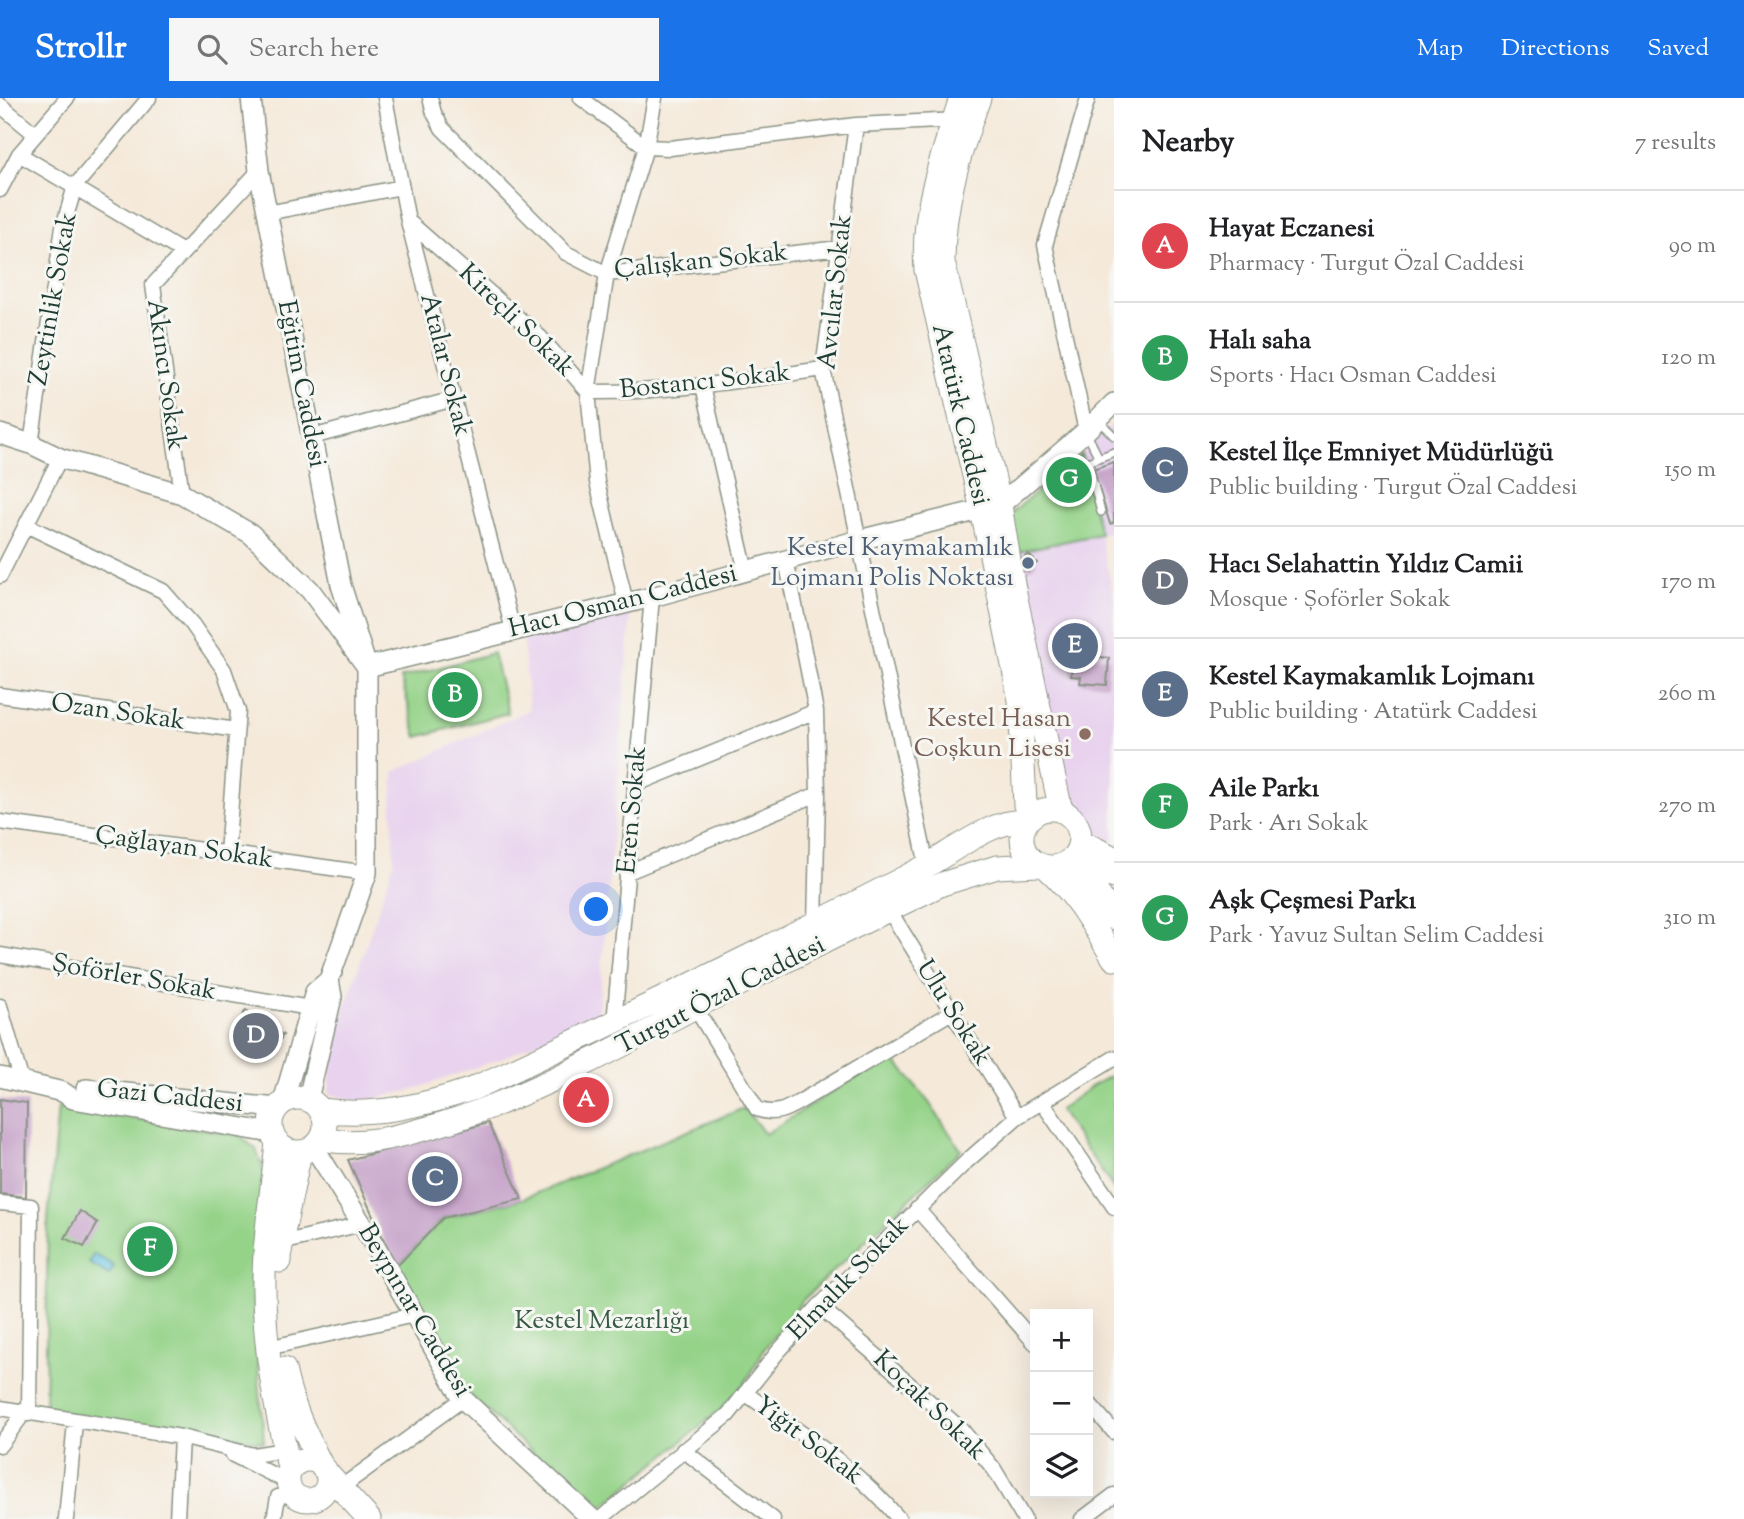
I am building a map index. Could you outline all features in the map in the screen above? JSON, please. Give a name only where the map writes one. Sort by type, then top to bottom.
[{"type":"main road","name":"Eğitim Caddesi","points":[[251,98],[259,170],[341,584],[367,667],[367,873],[329,980]]},
{"type":"main road","name":"Atatürk Caddesi","points":[[961,98],[962,120],[943,227],[943,261],[1005,585],[1020,700],[1028,820]]},
{"type":"main road","name":"Atatürk Caddesi","points":[[962,120],[979,98]]},
{"type":"main road","points":[[991,508],[1092,425],[1114,403]]},
{"type":"main road","points":[[0,434],[31,444],[60,458],[181,494],[251,534],[310,590],[367,667]]},
{"type":"main road","name":"Hacı Osman Caddesi","points":[[367,667],[652,597],[859,540],[991,508]]},
{"type":"main road","name":"Atatürk Caddesi","points":[[1005,585],[1061,810]]},
{"type":"main road","points":[[1114,918],[1075,853],[1076,822],[1061,810],[1041,810],[1028,820],[1021,842],[1024,851],[1030,859],[1061,880],[1082,907],[1114,959]]},
{"type":"main road","name":"Turgut Özal Caddesi","points":[[314,1104],[356,1114],[392,1110],[439,1100],[493,1080],[815,925],[978,836],[1010,822],[1028,820]]},
{"type":"main road","points":[[1075,853],[1100,872],[1114,877]]},
{"type":"main road","points":[[1042,866],[1057,867],[1075,853],[1114,858]]},
{"type":"main road","name":"Turgut Özal Caddesi","points":[[312,1146],[366,1143],[410,1133],[493,1107],[564,1076],[695,1007],[942,884],[996,867],[1042,866]]},
{"type":"main road","points":[[280,1105],[299,1097],[314,1104],[326,1126],[312,1146],[281,1243],[279,1300],[281,1345],[289,1394],[299,1421],[329,1475],[325,1490],[316,1499],[295,1487],[285,1446],[269,1359],[264,1306],[265,1252],[274,1137],[272,1116],[280,1105],[315,992],[329,980]]},
{"type":"main road","points":[[314,1104],[332,997],[329,980]]},
{"type":"main road","name":"Gazi Caddesi","points":[[0,1077],[63,1092],[73,1099],[274,1137]]},
{"type":"main road","name":"Gazi Caddesi","points":[[63,1092],[74,1087],[280,1105]]},
{"type":"main road","points":[[274,1137],[283,1147],[312,1146]]},
{"type":"main road","name":"Beypınar Caddesi","points":[[312,1146],[362,1224],[463,1399],[592,1519]]},
{"type":"main road","points":[[295,1487],[294,1467],[311,1461],[329,1475],[369,1519]]},
{"type":"main road","points":[[295,1487],[333,1504],[352,1519]]},
{"type":"street","points":[[0,190],[19,154],[67,98]]},
{"type":"street","name":"Zeytinlik Sokak","points":[[31,444],[63,227],[75,186],[149,98]]},
{"type":"street","name":"Atalar Sokak","points":[[386,98],[408,221],[513,630]]},
{"type":"street","name":"Çalışkan Sokak","points":[[430,98],[433,113],[442,128],[566,253],[607,274],[840,248]]},
{"type":"street","points":[[581,98],[646,148],[670,148],[856,125],[962,120]]},
{"type":"street","points":[[588,392],[607,274],[646,148],[655,98]]},
{"type":"street","points":[[1088,98],[1045,244],[1092,425]]},
{"type":"street","points":[[0,105],[35,134]]},
{"type":"street","name":"Avcılar Sokak","points":[[856,125],[823,369],[927,866]]},
{"type":"street","points":[[19,154],[184,252]]},
{"type":"street","name":"Akıncı Sokak","points":[[181,494],[153,285],[259,170]]},
{"type":"street","points":[[267,213],[402,187]]},
{"type":"street","name":"Kireçli Sokak","points":[[408,221],[541,338],[588,392],[597,482],[626,603]]},
{"type":"street","name":"Bostancı Sokak","points":[[588,392],[622,393],[703,386],[823,369]]},
{"type":"street","points":[[703,386],[746,572]]},
{"type":"street","points":[[312,437],[454,399]]},
{"type":"street","points":[[2,569],[60,458]]},
{"type":"street","points":[[26,526],[163,591],[192,624],[224,670],[239,711],[227,854]]},
{"type":"street","points":[[786,560],[816,711],[818,794],[815,925]]},
{"type":"street","name":"Eren Sokak","points":[[614,1023],[652,597]]},
{"type":"street","name":"Ozan Sokak","points":[[0,695],[236,730]]},
{"type":"street","points":[[634,785],[816,711]]},
{"type":"street","points":[[628,872],[818,794]]},
{"type":"street","name":"Çağlayan Sokak","points":[[0,822],[367,873]]},
{"type":"street","name":"Ulu Sokak","points":[[888,910],[1017,1117]]},
{"type":"street","name":"Şoförler Sokak","points":[[0,955],[310,1008]]},
{"type":"street","points":[[0,1006],[22,1082]]},
{"type":"street","points":[[695,1007],[757,1109],[767,1113],[779,1112],[801,1101],[952,1012]]},
{"type":"street","name":"Elmalık Sokak","points":[[600,1519],[728,1415],[819,1306],[917,1209],[1017,1117],[1114,1058]]},
{"type":"street","points":[[1042,1102],[1114,1207]]},
{"type":"street","points":[[0,1203],[31,1206],[26,1413],[0,1445]]},
{"type":"street","points":[[917,1209],[1030,1337]]},
{"type":"street","points":[[281,1243],[362,1224]]},
{"type":"street","name":"Koçak Sokak","points":[[819,1306],[961,1429],[994,1469],[1024,1519]]},
{"type":"street","points":[[281,1345],[414,1315]]},
{"type":"street","name":"Yiğit Sokak","points":[[746,1393],[853,1472],[899,1519]]},
{"type":"street","points":[[329,1475],[463,1399]]},
{"type":"street","points":[[0,1408],[181,1437],[253,1455],[272,1452],[285,1446]]},
{"type":"street","points":[[1093,1408],[1114,1432]]},
{"type":"street","points":[[66,1519],[75,1422]]},
{"type":"street","points":[[177,1519],[181,1437]]},
{"type":"street","points":[[220,1447],[295,1487]]},
{"type":"street","points":[[682,1450],[774,1519]]},
{"type":"street","points":[[274,1519],[278,1497],[295,1487]]},
{"type":"street","points":[[1082,1519],[1114,1494]]},
{"type":"lane","points":[[1092,425],[1114,436]]},
{"type":"lane","points":[[1092,425],[1099,458]]},
{"type":"lane","points":[[1101,512],[1088,462],[1114,452]]},
{"type":"shaded area","points":[[1114,422],[1114,531],[1100,534],[1081,454]]},
{"type":"shaded area","points":[[1100,534],[1114,597],[1114,844],[1095,831],[1080,809],[1065,770],[1015,552]]},
{"type":"shaded area","points":[[631,613],[598,1015],[502,1058],[412,1090],[361,1102],[329,1094],[331,1050],[394,862],[394,772],[529,710],[523,637]]},
{"type":"green space","points":[[1081,454],[1100,534],[1015,552],[1010,519],[1013,512]]},
{"type":"green space","points":[[493,653],[508,713],[417,737],[401,678]]},
{"type":"green space","name":"Kestel Mezarlığı","points":[[891,1055],[928,1101],[961,1150],[801,1302],[765,1348],[745,1383],[720,1410],[597,1511],[468,1394],[396,1267],[443,1218],[522,1199],[744,1108],[765,1134]]},
{"type":"green space","points":[[1114,1074],[1114,1189],[1059,1110]]},
{"type":"green space","points":[[58,1107],[239,1135],[256,1149],[266,1178],[257,1214],[251,1277],[264,1442],[45,1411],[48,1220]]},
{"type":"water","points":[[94,1254],[114,1266],[109,1275],[89,1263]]},
{"type":"building","points":[[1114,462],[1114,523],[1110,524],[1093,469]]},
{"type":"building","name":"Kestel Kaymakamlık Lojmanı Polis Noktası","points":[[1028,554],[1037,563],[1028,571],[1019,563]]},
{"type":"building","points":[[1073,646],[1091,647],[1090,656],[1109,658],[1107,685],[1080,683],[1081,677],[1071,676]]},
{"type":"building","points":[[246,1010],[283,1035],[266,1060],[230,1037]]},
{"type":"building","points":[[0,1099],[27,1103],[26,1197],[0,1194]]},
{"type":"building","points":[[488,1123],[522,1199],[443,1218],[396,1267],[348,1160]]},
{"type":"building","points":[[80,1211],[98,1223],[84,1247],[65,1238]]},
{"type":"place","name":"Aşk Çeşmesi Parkı","points":[[1069,480]]},
{"type":"place","name":"Kestel Kaymakamlık Lojmanı Polis Noktası","points":[[1028,563]]},
{"type":"place","name":"Kestel Kaymakamlık Lojmanı","points":[[1075,646]]},
{"type":"place","name":"Halı saha","points":[[455,695]]},
{"type":"place","name":"Kestel Hasan Coşkun Lisesi","points":[[1085,734]]},
{"type":"place","name":"Hacı Selahattin Yıldız Camii","points":[[256,1036]]},
{"type":"place","name":"Hayat Eczanesi","points":[[586,1100]]},
{"type":"place","name":"Kestel İlçe Emniyet Müdürlüğü","points":[[435,1179]]},
{"type":"place","name":"Aile Parkı","points":[[150,1249]]}]
